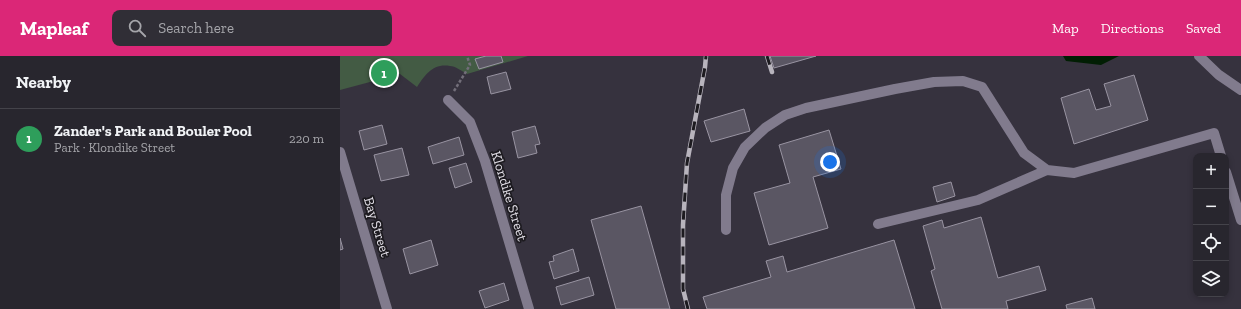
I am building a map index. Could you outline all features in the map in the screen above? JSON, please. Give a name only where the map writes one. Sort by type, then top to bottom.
[{"type":"street","points":[[1199,56],[1219,75],[1241,90]]},
{"type":"street","points":[[726,230],[726,195],[733,168],[745,147],[765,128],[785,115],[806,108],[895,89],[934,82],[963,81],[982,87],[1024,153],[1047,170]]},
{"type":"street","name":"Klondike Street","points":[[448,100],[470,122],[485,161],[529,309]]},
{"type":"street","points":[[878,224],[978,200],[1047,170],[1074,173],[1214,133],[1220,153]]},
{"type":"street","name":"Bay Street","points":[[340,152],[387,309]]},
{"type":"street","points":[[1229,182],[1241,220]]},
{"type":"path","points":[[448,100],[470,65],[467,56]]},
{"type":"shaded area","points":[[340,56],[528,56],[467,74],[452,66],[439,66],[426,74],[417,87],[400,74],[340,90]]},
{"type":"shaded area","points":[[1063,56],[1119,56],[1101,65],[1066,61]]},
{"type":"building","points":[[486,56],[501,56],[503,62],[479,69],[475,59]]},
{"type":"building","points":[[770,56],[816,56],[774,68]]},
{"type":"building","points":[[506,72],[511,89],[491,94],[487,77]]},
{"type":"building","points":[[1134,75],[1148,120],[1074,144],[1061,98],[1089,89],[1096,110],[1111,106],[1104,84]]},
{"type":"building","points":[[744,109],[750,131],[711,142],[704,121]]},
{"type":"building","points":[[382,125],[387,144],[364,150],[359,131]]},
{"type":"building","points":[[535,126],[540,144],[535,145],[537,153],[518,158],[512,132]]},
{"type":"building","points":[[829,130],[841,169],[813,177],[828,228],[769,245],[754,193],[790,183],[779,145]]},
{"type":"building","points":[[459,137],[464,155],[433,164],[428,147]]},
{"type":"building","points":[[402,148],[409,175],[381,181],[374,155]]},
{"type":"building","points":[[466,163],[472,182],[455,188],[449,168]]},
{"type":"building","points":[[951,182],[955,196],[937,202],[933,187]]},
{"type":"building","points":[[641,206],[670,309],[616,309],[591,220]]},
{"type":"building","points":[[981,217],[998,278],[1039,266],[1046,290],[1006,301],[1008,309],[942,309],[931,271],[935,269],[923,226],[942,220],[944,228]]},
{"type":"building","points":[[340,238],[343,249],[340,250]]},
{"type":"building","points":[[431,240],[438,265],[410,274],[403,249]]},
{"type":"building","points":[[894,240],[915,309],[707,309],[703,297],[771,277],[766,261],[783,256],[787,272]]},
{"type":"building","points":[[573,249],[579,271],[554,279],[549,262],[554,261],[553,256]]},
{"type":"building","points":[[589,277],[594,295],[561,305],[556,287]]},
{"type":"building","points":[[504,283],[509,300],[485,308],[479,291]]},
{"type":"building","points":[[1092,298],[1095,309],[1067,309],[1066,305]]},
{"type":"railway","points":[[688,309],[683,289],[683,225],[687,163],[706,56]]},
{"type":"railway","points":[[767,56],[772,72]]},
{"type":"place","name":"Zander's Park and Bouler Pool","points":[[384,73]]}]
